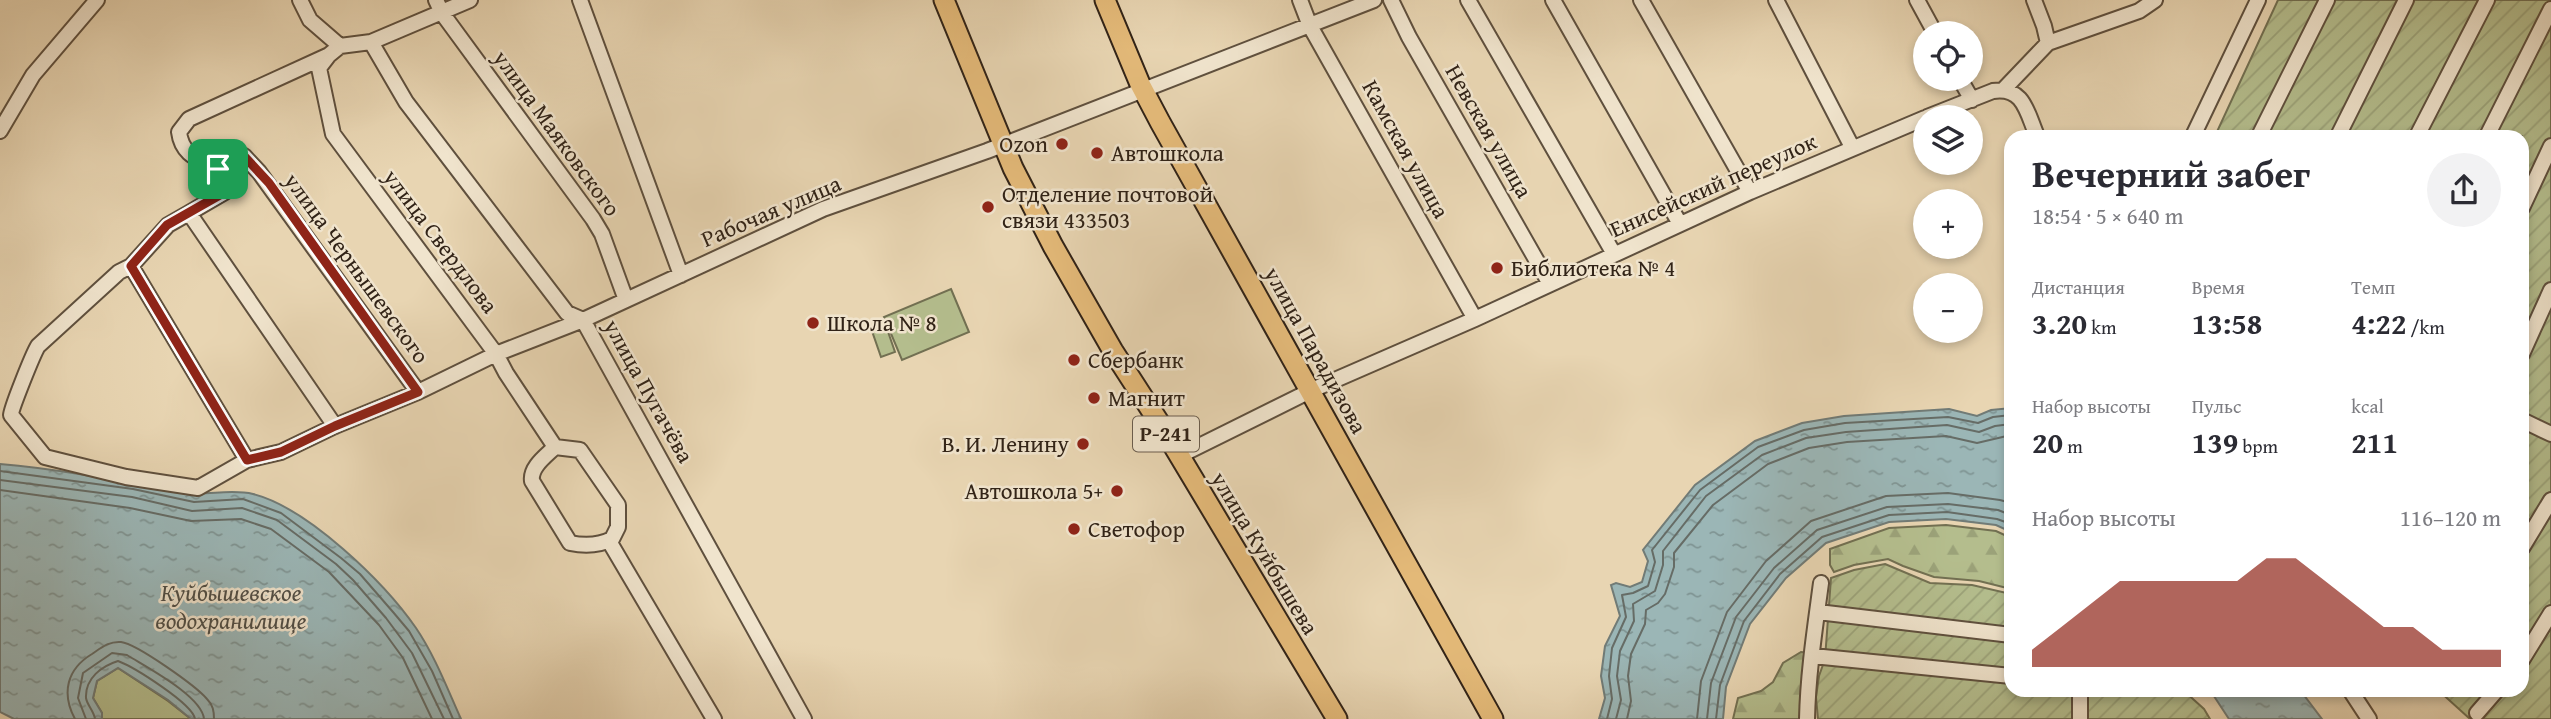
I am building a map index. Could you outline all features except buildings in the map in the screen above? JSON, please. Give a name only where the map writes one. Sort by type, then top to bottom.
[{"type":"highway","name":"улица Куйбышева","points":[[944,0],[1003,145],[1053,246],[1337,719]]},
{"type":"highway","name":"улица Парадизова","points":[[1105,0],[1143,90],[1493,719]]},
{"type":"street","points":[[300,0],[310,20],[335,51]]},
{"type":"street","points":[[247,460],[131,266],[167,225],[225,192],[226,180],[218,169],[189,154],[181,144],[179,132],[189,118],[335,51],[371,42],[439,6],[470,0]]},
{"type":"street","points":[[580,0],[681,275]]},
{"type":"street","name":"Камская улица","points":[[1300,0],[1310,26],[1475,319]]},
{"type":"street","name":"Рабочая улица","points":[[131,266],[119,272],[38,346],[30,360],[11,415],[45,457],[126,477],[198,488],[247,460],[281,452],[335,426],[418,392],[496,354],[583,320],[824,209],[1003,145],[1374,0]]},
{"type":"street","name":"Невская улица","points":[[1391,0],[1409,37],[1550,284]]},
{"type":"street","points":[[1468,0],[1614,254]]},
{"type":"street","points":[[1553,0],[1680,224]]},
{"type":"street","points":[[1641,0],[1750,192]]},
{"type":"street","points":[[1776,0],[1852,147]]},
{"type":"street","points":[[1917,0],[1928,21]]},
{"type":"street","points":[[2034,0],[2048,43]]},
{"type":"street","points":[[2034,130],[2021,100],[2015,93],[2004,89],[2048,43],[2139,11],[2155,0]]},
{"type":"street","points":[[2196,130],[2259,0]]},
{"type":"street","points":[[2262,130],[2327,0]]},
{"type":"street","points":[[2341,130],[2406,0]]},
{"type":"street","points":[[2420,130],[2487,0]]},
{"type":"street","points":[[0,131],[33,75],[93,1]]},
{"type":"street","name":"улица Маяковского","points":[[439,6],[603,234],[626,300]]},
{"type":"street","points":[[2490,130],[2551,9]]},
{"type":"street","name":"улица Пугачёва","points":[[371,42],[406,102],[566,313],[583,320],[804,719]]},
{"type":"street","name":"улица Свердлова","points":[[335,51],[319,68],[333,134],[496,354],[555,447]]},
{"type":"street","name":"Енисейский переулок","points":[[1959,105],[2004,89]]},
{"type":"street","points":[[1967,91],[1972,100]]},
{"type":"street","name":"Енисейский переулок","points":[[1179,456],[1312,390],[1475,319],[1750,192],[1913,123]]},
{"type":"street","points":[[2529,193],[2551,146]]},
{"type":"street","name":"улица Чернышевского","points":[[218,169],[223,161],[244,156],[269,183],[418,392]]},
{"type":"street","points":[[189,213],[335,426]]},
{"type":"street","points":[[2529,339],[2551,290]]},
{"type":"street","points":[[2529,424],[2550,430]]},
{"type":"street","points":[[555,447],[580,450],[618,505],[618,527],[609,541],[583,546],[570,543],[532,481],[534,469],[555,447]]},
{"type":"street","points":[[2529,536],[2551,500]]},
{"type":"street","points":[[609,541],[714,719]]},
{"type":"street","points":[[1807,719],[1808,677],[1821,583]]},
{"type":"street","points":[[1818,612],[2004,634]]},
{"type":"street","points":[[2529,649],[2551,613]]},
{"type":"street","points":[[1813,656],[2004,675]]},
{"type":"street","points":[[2080,697],[2080,719]]},
{"type":"street","points":[[2355,697],[2369,719]]},
{"type":"street","points":[[2477,713],[2491,697]]},
{"type":"green space","points":[[2278,0],[2551,0],[2551,719],[2470,719],[2446,697],[2529,697],[2529,130],[2218,130]]},
{"type":"green space","points":[[951,289],[969,332],[902,360],[884,317]]},
{"type":"green space","points":[[886,326],[895,352],[881,357],[872,331]]},
{"type":"green space","points":[[1946,525],[1996,531],[2004,535],[2004,587],[1979,581],[1934,577],[1888,559],[1854,565],[1834,572],[1830,565],[1830,549],[1889,528]]},
{"type":"green space","points":[[1885,564],[1930,583],[1972,585],[2004,592],[2004,697],[2191,697],[2210,719],[1818,719],[1816,697],[1825,659],[1831,578]]},
{"type":"green space","points":[[1801,652],[1818,654],[1823,659],[1815,670],[1813,719],[1733,719],[1738,698],[1761,691],[1773,682],[1783,663]]},
{"type":"green space","points":[[118,668],[191,719],[102,719],[102,713],[93,698],[97,681]]},
{"type":"water","points":[[1949,409],[1977,416],[1991,410],[2004,409],[2004,529],[1996,525],[1946,519],[1889,522],[1826,543],[1786,578],[1750,624],[1726,687],[1723,719],[1599,719],[1605,698],[1601,676],[1605,646],[1620,616],[1611,585],[1616,583],[1630,587],[1642,582],[1648,561],[1643,550],[1695,485],[1755,441],[1802,423],[1844,416]]},
{"type":"water","name":"Куйбышевское водохранилище","points":[[0,464],[67,472],[188,493],[244,492],[274,502],[297,514],[365,569],[402,610],[429,650],[461,719],[191,719],[168,700],[118,668],[97,681],[93,698],[102,713],[102,719],[14,719],[0,712]]},
{"type":"water","points":[[2215,697],[2305,697],[2322,719],[2229,719]]},
{"type":"place","name":"Ozon","points":[[1062,144]]},
{"type":"place","name":"Автошкола","points":[[1097,153]]},
{"type":"place","name":"Отделение почтовой связи 433503","points":[[988,207]]},
{"type":"place","name":"Библиотека № 4","points":[[1497,268]]},
{"type":"place","name":"Школа № 8","points":[[813,323]]},
{"type":"place","name":"Сбербанк","points":[[1074,360]]},
{"type":"place","name":"Магнит","points":[[1094,398]]},
{"type":"place","name":"В. И. Ленину","points":[[1083,444]]},
{"type":"place","name":"Автошкола 5+","points":[[1117,491]]},
{"type":"place","name":"Светофор","points":[[1074,529]]},
{"type":"route","points":[[244,156],[269,183],[418,392],[335,426],[281,452],[247,460],[131,266],[167,225],[225,192],[226,180],[218,169],[223,161],[244,156]]}]
